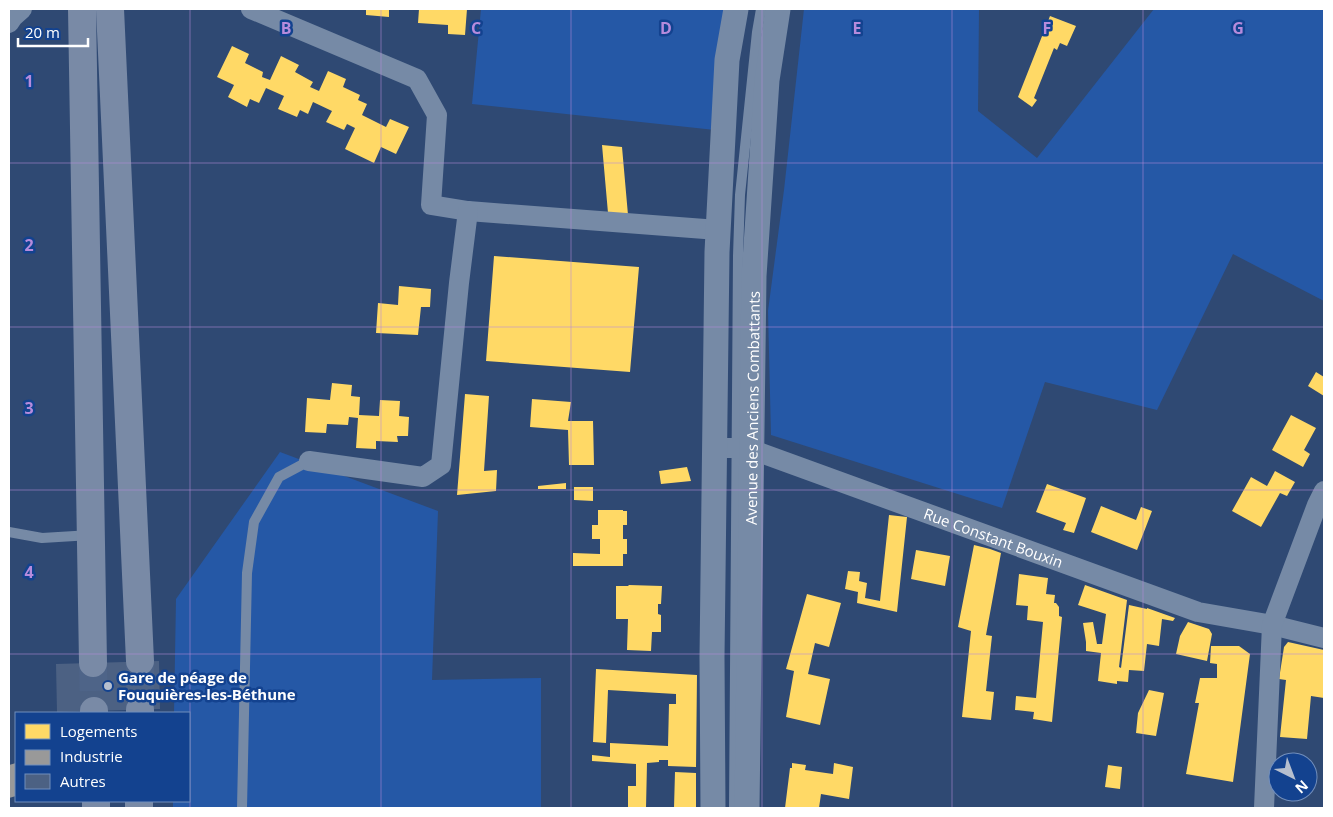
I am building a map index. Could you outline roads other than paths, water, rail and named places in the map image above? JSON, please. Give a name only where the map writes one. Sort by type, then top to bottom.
[{"type":"highway","points":[[82,9],[93,663]]},
{"type":"highway","points":[[110,9],[140,661]]},
{"type":"street","points":[[9,23],[22,9]]},
{"type":"street","points":[[251,9],[417,79],[437,115],[431,204],[468,211],[718,230]]},
{"type":"street","name":"Avenue des Anciens Combattants","points":[[736,9],[727,60],[718,230],[735,449],[747,808]]},
{"type":"street","name":"Avenue des Anciens Combattants","points":[[713,808],[712,657],[754,276],[767,80],[778,9]]},
{"type":"street","points":[[309,460],[424,477],[441,465],[468,211]]},
{"type":"street","name":"Rue Constant Bouxin","points":[[735,449],[1198,612],[1324,638]]},
{"type":"street","points":[[1264,808],[1272,626],[1324,490]]},
{"type":"lane","points":[[734,808],[735,449],[738,256],[740,196],[760,9]]},
{"type":"lane","points":[[242,808],[247,574],[254,522],[278,477],[309,460]]},
{"type":"lane","points":[[9,532],[42,538],[92,535]]},
{"type":"tunnel","points":[[140,661],[140,710]]},
{"type":"tunnel","points":[[93,663],[94,711]]},
{"type":"place","name":"Gare de péage de Fouquières-les-Béthune","points":[[108,686]]}]
